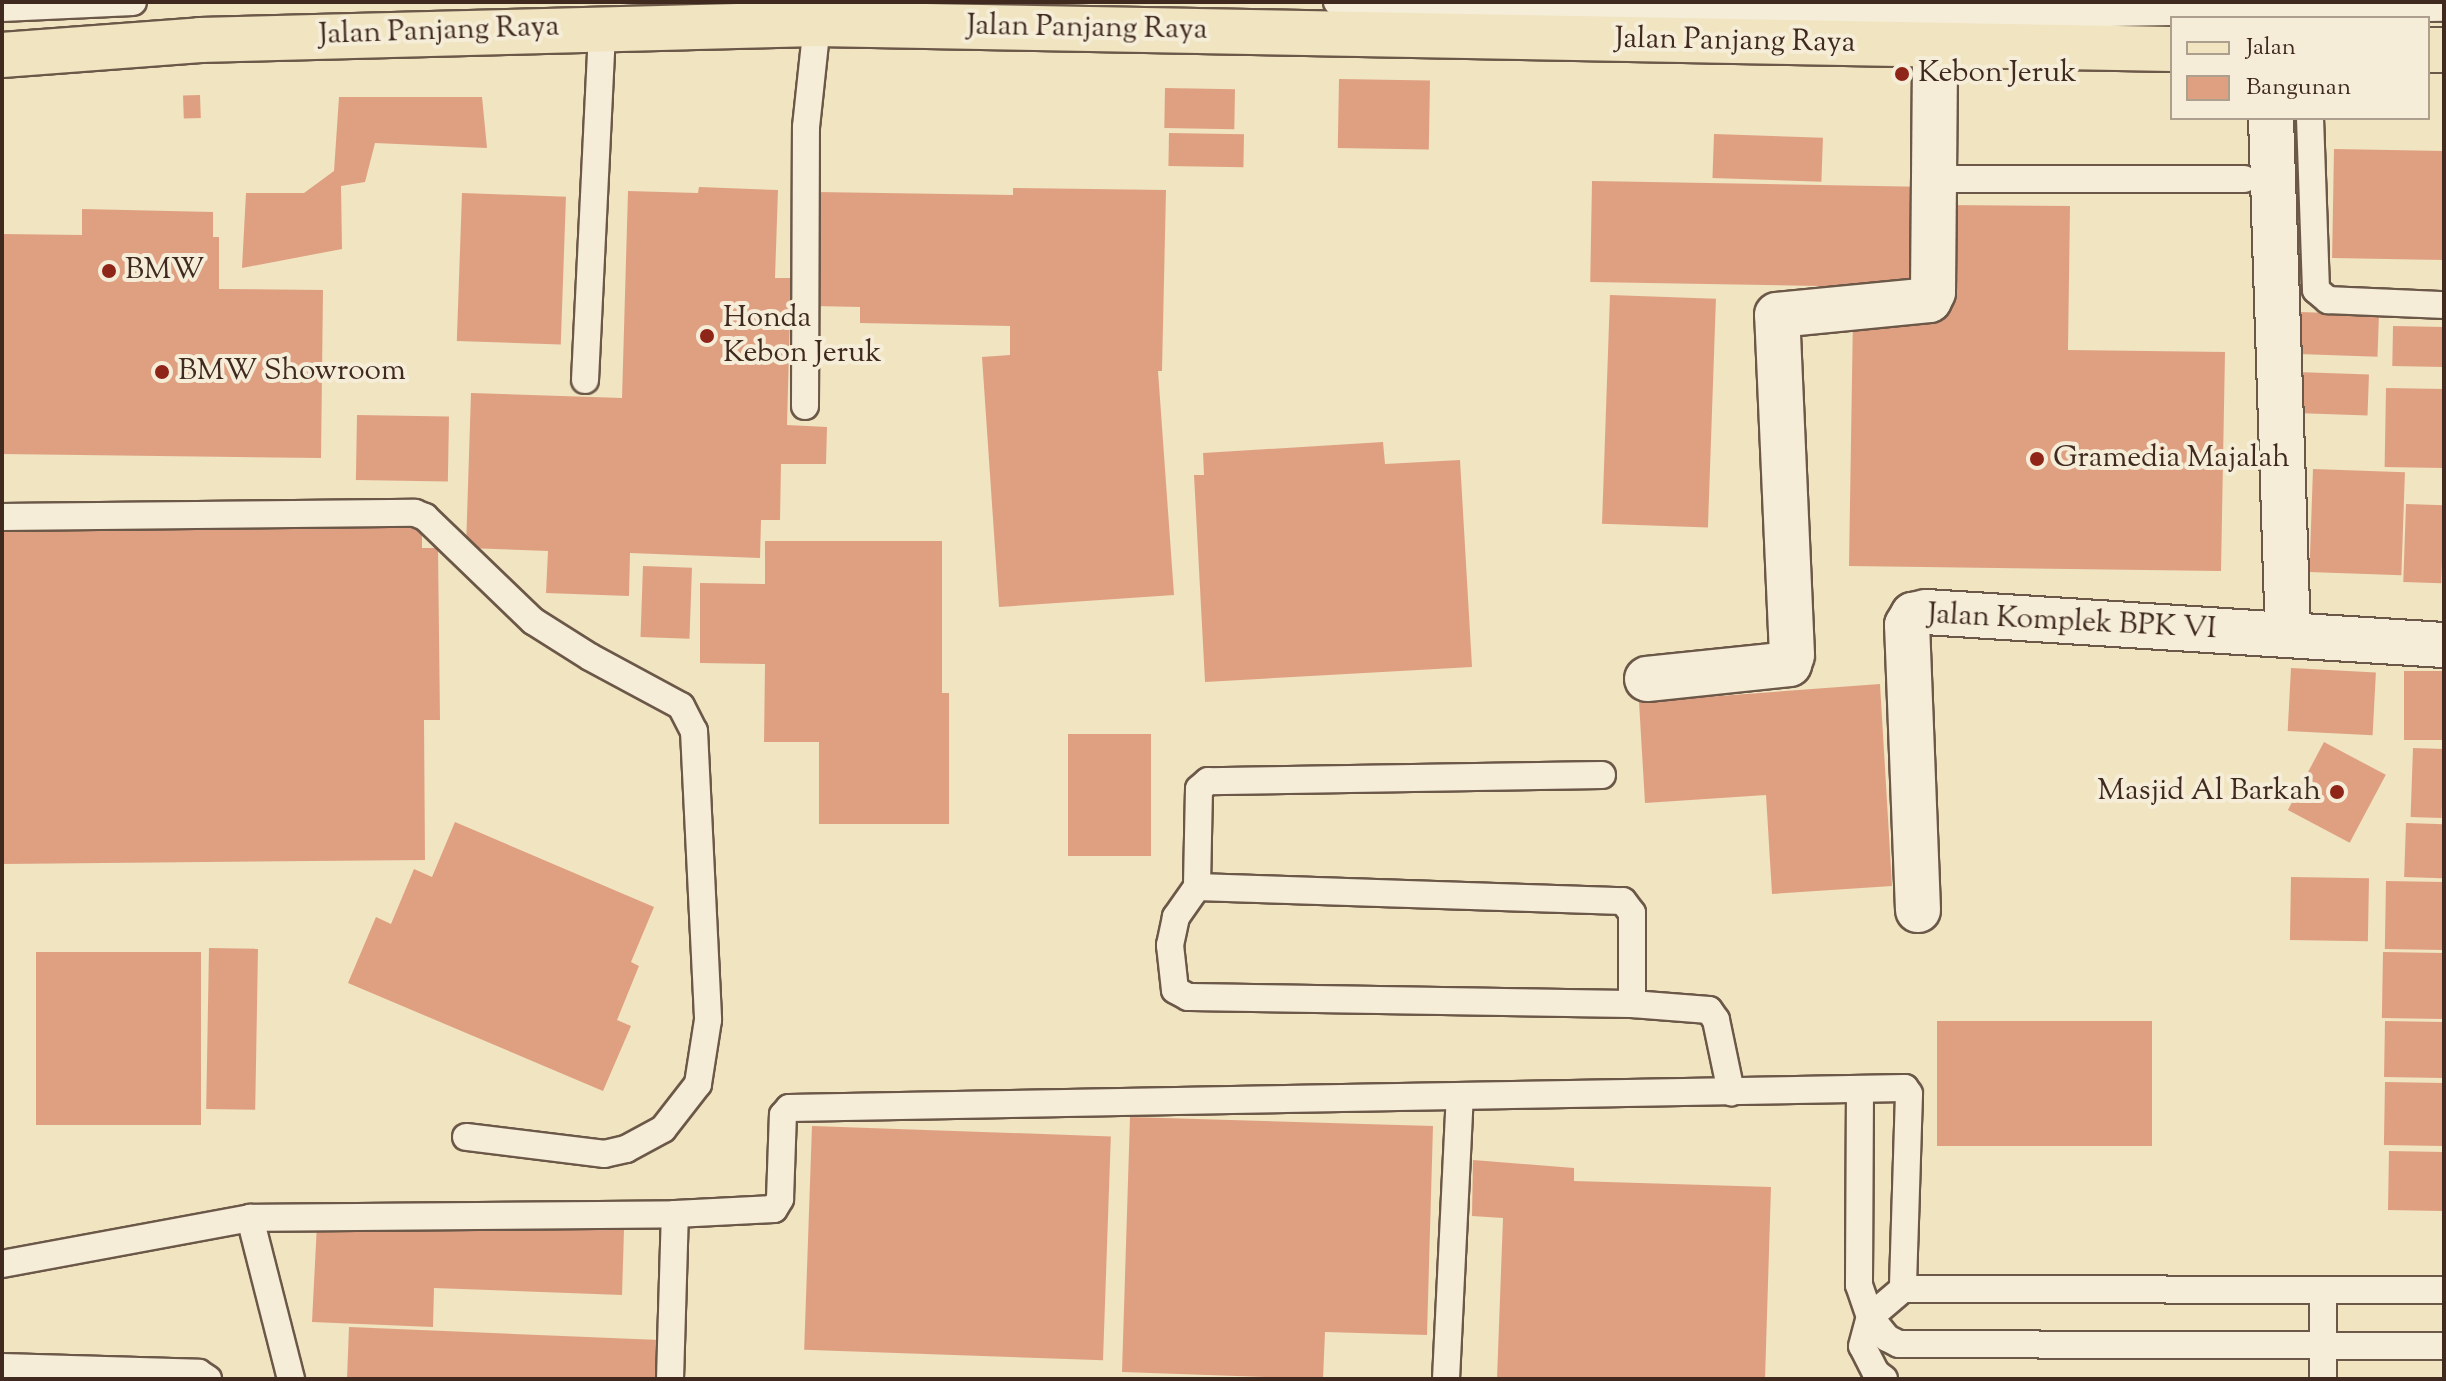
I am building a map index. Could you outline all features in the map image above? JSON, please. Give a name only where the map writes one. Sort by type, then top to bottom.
[{"type":"main road","name":"Jalan Panjang Raya","points":[[2,55],[200,40],[602,27],[817,24],[2170,49]]},
{"type":"street","points":[[1647,679],[1789,664],[1792,655],[1777,315],[1929,300],[1933,292],[1935,46]]},
{"type":"street","points":[[2271,120],[2288,635]]},
{"type":"street","name":"Jalan Komplek BPK VI","points":[[1918,910],[1907,625],[1913,615],[1926,612],[2444,645]]},
{"type":"lane","points":[[2,8],[133,2]]},
{"type":"lane","points":[[1337,2],[2034,14],[2444,8]]},
{"type":"lane","points":[[805,406],[806,127],[817,24]]},
{"type":"lane","points":[[585,380],[602,27]]},
{"type":"lane","points":[[2310,120],[2316,290],[2328,300],[2444,305]]},
{"type":"lane","points":[[1933,179],[2244,179]]},
{"type":"lane","points":[[2,517],[415,513],[425,517],[533,621],[590,657],[681,706],[694,731],[708,1020],[698,1084],[663,1129],[626,1149],[605,1154],[466,1137]]},
{"type":"lane","points":[[1602,775],[1208,781],[1199,789],[1197,887],[1176,917],[1170,945],[1175,990],[1188,997],[1632,1004],[1709,1010],[1716,1020],[1731,1092]]},
{"type":"lane","points":[[1197,887],[1623,901],[1632,913],[1632,1004]]},
{"type":"lane","points":[[2,1262],[250,1218],[675,1214],[774,1209],[780,1199],[783,1115],[789,1108],[1905,1088],[1909,1094],[1903,1289]]},
{"type":"lane","points":[[1860,1089],[1859,1285],[1870,1317],[1887,1338],[1899,1344],[2324,1348],[2444,1346]]},
{"type":"lane","points":[[1446,1379],[1460,1096]]},
{"type":"lane","points":[[670,1379],[675,1214]]},
{"type":"lane","points":[[250,1218],[291,1379]]},
{"type":"lane","points":[[1884,1379],[1876,1373],[1862,1346],[1870,1317],[1903,1289],[2444,1290]]},
{"type":"lane","points":[[2323,1290],[2323,1379]]},
{"type":"lane","points":[[2,1367],[199,1373],[208,1379]]},
{"type":"building","points":[[1339,79],[1430,81],[1429,150],[1338,148]]},
{"type":"building","points":[[1165,88],[1235,89],[1234,129],[1164,128]]},
{"type":"building","points":[[200,95],[201,118],[184,119],[183,96]]},
{"type":"building","points":[[339,97],[482,97],[487,148],[375,143],[365,182],[341,186],[342,249],[242,268],[246,193],[304,193],[334,171]]},
{"type":"building","points":[[1169,133],[1244,134],[1243,167],[1168,166]]},
{"type":"building","points":[[1714,134],[1823,138],[1821,182],[1712,178]]},
{"type":"building","points":[[2334,149],[2444,151],[2442,260],[2332,258]]},
{"type":"building","points":[[1592,181],[1918,187],[1916,288],[1590,282]]},
{"type":"building","name":"Honda Kebon Jeruk","points":[[699,187],[778,190],[775,278],[791,278],[787,425],[827,427],[826,464],[781,464],[780,520],[761,520],[760,558],[630,553],[629,596],[546,593],[548,551],[466,548],[471,393],[622,398],[628,191],[698,193]]},
{"type":"building","points":[[1013,188],[1166,190],[1162,371],[1158,371],[1174,595],[999,607],[982,357],[1010,355],[1010,326],[860,323],[860,307],[814,306],[816,192],[1013,195]]},
{"type":"building","points":[[462,193],[566,197],[561,345],[457,341]]},
{"type":"building","name":"Gramedia Majalah","points":[[1946,205],[2070,206],[2068,350],[2225,352],[2221,571],[1849,566],[1853,315],[1945,316]]},
{"type":"building","name":"BMW Showroom","points":[[82,209],[213,212],[213,237],[219,237],[219,289],[323,290],[321,458],[2,454],[2,234],[82,235]]},
{"type":"building","points":[[1610,295],[1716,299],[1708,528],[1602,524]]},
{"type":"building","points":[[2300,312],[2379,315],[2377,357],[2299,354]]},
{"type":"building","points":[[2393,326],[2444,327],[2443,367],[2392,366]]},
{"type":"building","points":[[2297,372],[2369,375],[2368,415],[2296,413]]},
{"type":"building","points":[[2386,388],[2444,389],[2443,468],[2385,467]]},
{"type":"building","points":[[357,415],[449,417],[448,482],[356,480]]},
{"type":"building","points":[[1383,442],[1385,464],[1460,460],[1472,667],[1205,682],[1194,475],[1204,475],[1203,453]]},
{"type":"building","points":[[2313,469],[2405,472],[2401,575],[2309,572]]},
{"type":"building","points":[[2406,504],[2444,505],[2441,583],[2403,582]]},
{"type":"building","points":[[422,519],[422,548],[438,548],[440,720],[424,720],[425,860],[2,864],[2,523]]},
{"type":"building","points":[[765,541],[942,541],[942,693],[949,693],[949,824],[819,824],[819,742],[764,742],[765,664],[700,663],[700,583],[765,584]]},
{"type":"building","points":[[643,566],[692,568],[689,639],[641,637]]},
{"type":"building","points":[[2291,668],[2376,672],[2373,735],[2288,731]]},
{"type":"building","points":[[2404,671],[2444,671],[2444,740],[2404,740]]},
{"type":"building","points":[[1880,684],[1892,886],[1772,894],[1766,795],[1645,803],[1639,702]]},
{"type":"building","points":[[1068,734],[1151,734],[1151,856],[1068,856]]},
{"type":"building","name":"Masjid Al Barkah","points":[[2324,742],[2386,775],[2350,843],[2288,810]]},
{"type":"building","points":[[2413,748],[2444,749],[2442,818],[2411,817]]},
{"type":"building","points":[[455,822],[654,907],[631,962],[639,966],[617,1020],[631,1026],[603,1091],[348,983],[376,917],[391,924],[414,869],[432,877]]},
{"type":"building","points":[[2406,823],[2444,824],[2442,878],[2404,877]]},
{"type":"building","points":[[2291,877],[2369,878],[2368,941],[2290,940]]},
{"type":"building","points":[[2386,881],[2444,882],[2443,950],[2385,949]]},
{"type":"building","points":[[209,948],[258,949],[255,1110],[206,1109]]},
{"type":"building","points":[[36,952],[201,952],[201,1125],[36,1125]]},
{"type":"building","points":[[2383,952],[2444,953],[2443,1019],[2382,1018]]},
{"type":"building","points":[[1937,1021],[2152,1021],[2152,1146],[1937,1146]]},
{"type":"building","points":[[2385,1021],[2444,1022],[2443,1078],[2384,1077]]},
{"type":"building","points":[[2385,1082],[2444,1083],[2443,1146],[2384,1145]]},
{"type":"building","points":[[1130,1117],[1433,1126],[1427,1335],[1325,1332],[1323,1379],[1122,1372]]},
{"type":"building","points":[[812,1126],[1111,1136],[1103,1360],[804,1350]]},
{"type":"building","points":[[2389,1151],[2444,1152],[2443,1211],[2388,1210]]},
{"type":"building","points":[[1473,1160],[1574,1168],[1574,1181],[1771,1187],[1765,1379],[1497,1379],[1503,1218],[1472,1216]]},
{"type":"building","points":[[426,1222],[624,1230],[622,1295],[434,1288],[433,1327],[312,1322],[317,1224]]},
{"type":"building","points":[[349,1327],[660,1340],[658,1379],[347,1379]]},
{"type":"place","name":"Kebon Jeruk","points":[[1902,74]]},
{"type":"place","name":"BMW","points":[[109,271]]},
{"type":"place","name":"Honda Kebon Jeruk","points":[[707,336]]},
{"type":"place","name":"BMW Showroom","points":[[162,372]]},
{"type":"place","name":"Gramedia Majalah","points":[[2037,459]]},
{"type":"place","name":"Masjid Al Barkah","points":[[2337,792]]}]
